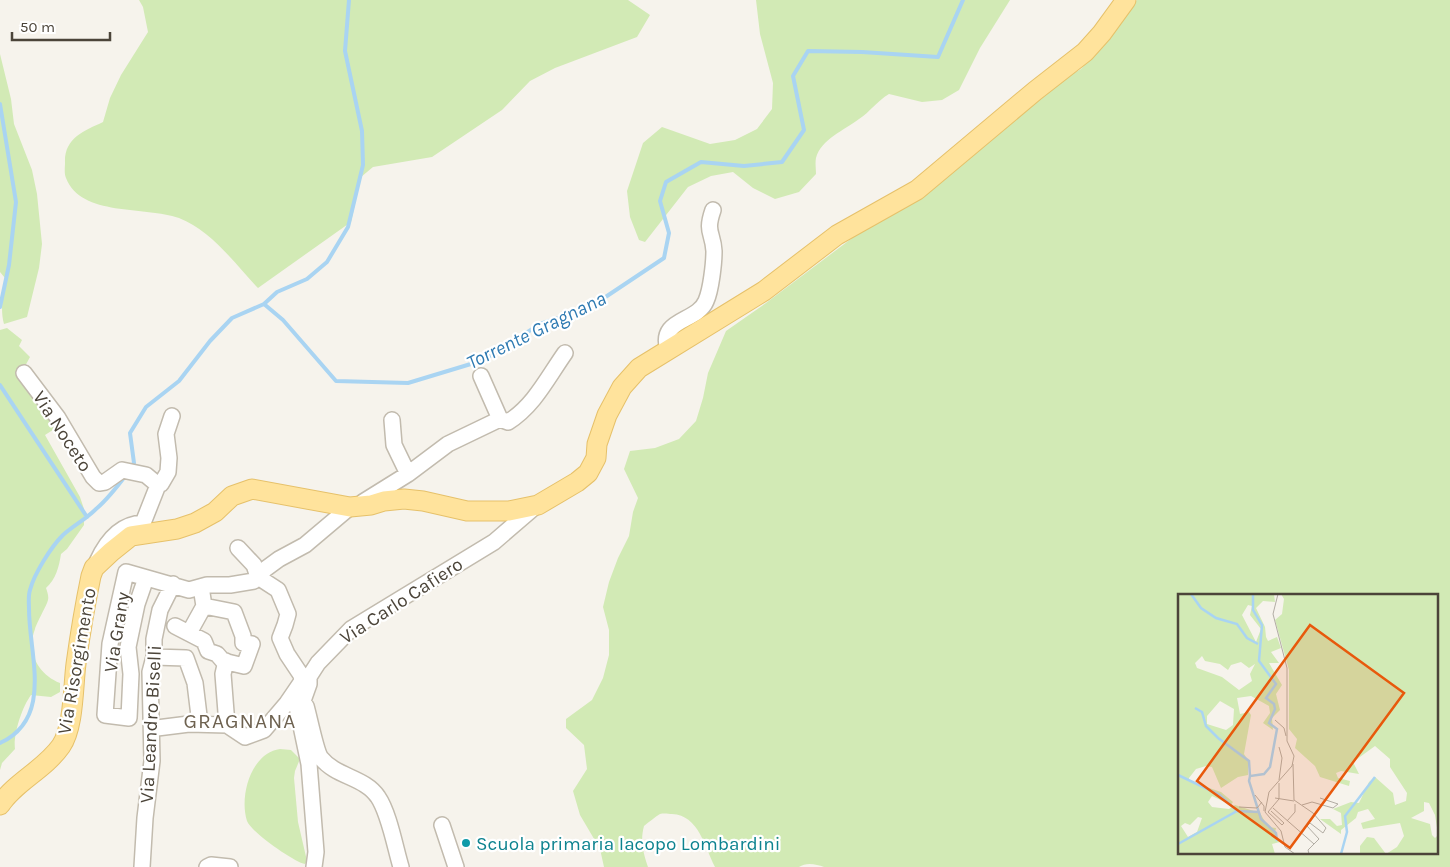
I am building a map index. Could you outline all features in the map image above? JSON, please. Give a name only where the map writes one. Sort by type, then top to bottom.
[{"type":"main road","name":"Via Risorgimento","points":[[0,805],[5,797],[47,762],[62,745],[67,732],[91,576],[94,568],[131,536],[177,529],[215,512],[232,496],[252,489],[355,507],[404,499],[423,501],[467,511],[509,511],[538,504],[577,482],[588,473],[596,458],[597,444],[607,415],[622,387],[639,368],[764,291],[837,235],[917,190],[1085,52],[1102,33],[1126,0]]},
{"type":"street","points":[[668,350],[666,335],[681,320],[698,312],[707,299],[714,250],[708,226],[713,210]]},
{"type":"street","points":[[258,577],[278,559],[304,545],[355,507],[408,474],[448,444],[500,419],[508,422],[522,412],[542,388],[565,353]]},
{"type":"street","name":"Via Noceto","points":[[24,373],[58,418],[93,477],[99,483],[105,482],[122,470],[146,475],[158,485]]},
{"type":"street","points":[[482,376],[500,419]]},
{"type":"street","points":[[94,568],[104,546],[123,527],[134,523],[143,523],[158,485],[162,484],[168,472],[169,458],[166,434],[172,416]]},
{"type":"street","points":[[392,420],[394,445],[408,474]]},
{"type":"street","name":"Via Carlo Cafiero","points":[[314,867],[316,852],[309,764],[297,707],[309,677],[318,663],[351,629],[494,542],[538,504]]},
{"type":"street","points":[[238,548],[254,565],[258,577],[278,590],[288,614],[280,638],[305,688],[320,758],[339,772],[371,788],[378,797],[384,807],[401,867]]},
{"type":"street","name":"Via Grany","points":[[146,578],[137,604],[128,647],[131,674],[129,718],[105,715],[110,644],[126,572],[189,590],[254,581],[258,577]]},
{"type":"street","name":"Via Leandro Biselli","points":[[142,867],[145,818],[152,762],[150,672],[154,657],[154,639],[160,610],[173,584]]},
{"type":"street","points":[[189,634],[204,606],[201,587]]},
{"type":"street","points":[[175,626],[204,640],[208,651],[217,654],[226,661],[244,666],[252,644],[242,643],[241,611],[204,606]]},
{"type":"street","points":[[154,657],[186,658],[195,683],[200,724]]},
{"type":"street","points":[[226,661],[223,674],[227,725]]},
{"type":"street","points":[[152,727],[200,724],[227,725],[245,737],[264,730],[287,703],[305,688]]},
{"type":"street","points":[[442,825],[456,867]]},
{"type":"street","points":[[207,867],[211,865],[230,867]]},
{"type":"green space","points":[[139,0],[628,0],[650,15],[637,37],[555,68],[530,81],[502,110],[432,157],[373,167],[361,177],[351,222],[258,288],[222,249],[191,224],[165,214],[99,205],[85,199],[74,190],[66,178],[65,163],[68,147],[76,136],[103,122],[110,98],[121,75],[148,32],[143,7]]},
{"type":"green space","points":[[756,0],[1010,0],[980,48],[959,90],[942,100],[922,102],[889,94],[863,116],[823,145],[816,158],[816,174],[799,192],[775,199],[753,188],[733,172],[711,176],[688,187],[645,242],[639,240],[630,217],[627,191],[643,143],[662,127],[710,144],[735,140],[757,129],[772,109],[773,83],[760,34]]},
{"type":"green space","points":[[1137,0],[1450,0],[1450,867],[824,867],[805,864],[799,867],[715,867],[700,834],[689,820],[672,814],[660,814],[644,826],[642,837],[648,867],[604,867],[600,849],[580,815],[573,791],[587,769],[584,745],[566,728],[566,719],[592,700],[603,678],[609,655],[609,630],[603,607],[609,582],[629,536],[633,512],[638,498],[624,469],[630,451],[655,448],[679,439],[696,421],[708,373],[726,331],[766,303],[1046,90],[1081,69],[1109,38]]},
{"type":"green space","points":[[0,54],[11,99],[14,124],[32,170],[37,194],[42,244],[39,268],[27,317],[4,324],[2,307],[5,278],[0,272]]},
{"type":"green space","points":[[7,328],[22,340],[19,346],[30,357],[24,368],[59,426],[45,435],[80,497],[84,509],[84,525],[67,549],[61,554],[56,573],[46,588],[48,600],[36,626],[33,638],[33,654],[36,661],[46,674],[60,683],[60,692],[51,697],[31,695],[19,721],[15,736],[15,749],[2,763],[0,770],[0,330]]},
{"type":"green space","points":[[280,749],[291,750],[300,759],[294,778],[298,822],[307,861],[305,864],[273,846],[256,832],[247,821],[245,800],[246,788],[250,777],[261,758],[270,752]]},
{"type":"waterway","points":[[264,304],[277,292],[307,279],[327,262],[348,227],[363,165],[362,131],[345,51],[349,0]]},
{"type":"waterway","name":"Torrente Gragnana","points":[[131,467],[134,463],[130,433],[146,407],[179,381],[210,341],[232,318],[264,304],[283,320],[336,381],[408,383],[484,360],[540,324],[589,308],[664,258],[669,233],[660,201],[666,182],[701,162],[744,166],[782,162],[804,130],[793,76],[808,51],[938,57],[963,0]]},
{"type":"waterway","points":[[0,104],[16,202],[9,265],[0,307]]},
{"type":"waterway","points":[[0,385],[87,517]]},
{"type":"waterway","name":"Torrente Gragnana","points":[[0,743],[17,732],[27,718],[33,702],[35,684],[29,595],[35,576],[58,540],[100,505],[126,475]]},
{"type":"place","name":"Scuola primaria Iacopo Lombardini","points":[[466,843]]},
{"type":"district","name":"GRAGNANA","points":[[240,721]]}]
